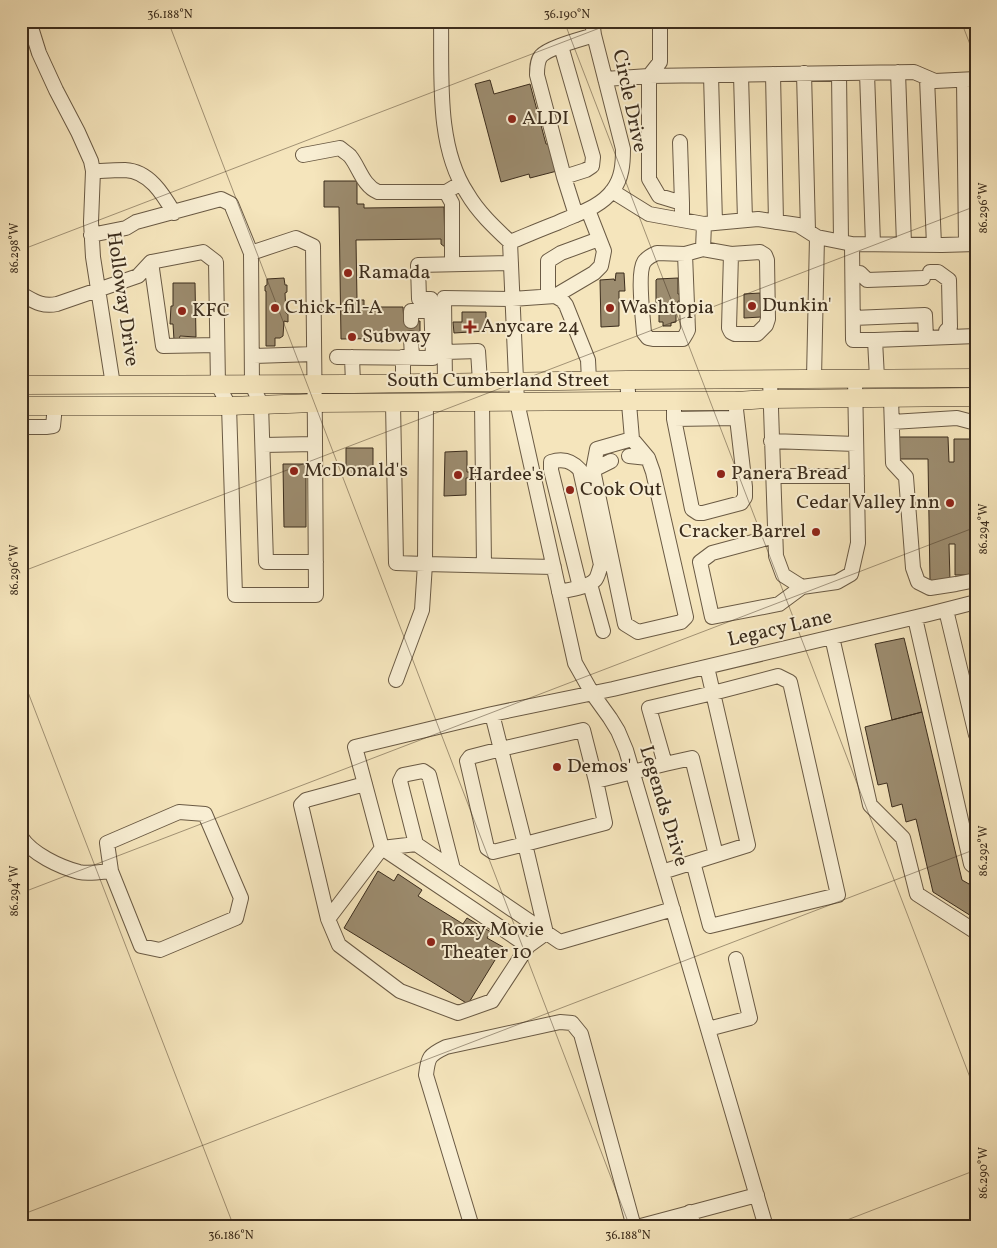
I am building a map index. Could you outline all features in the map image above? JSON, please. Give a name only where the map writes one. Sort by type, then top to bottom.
[{"type":"main road","name":"South Cumberland Street","points":[[21,385],[252,385],[770,378],[976,378]]},
{"type":"main road","name":"South Cumberland Street","points":[[21,406],[229,406],[315,403],[628,401],[674,410],[736,410],[770,399],[976,397]]},
{"type":"street","name":"Holloway Drive","points":[[28,21],[39,54],[85,145],[91,161],[93,171],[93,258],[113,385]]},
{"type":"street","points":[[441,21],[443,116],[453,164],[466,193],[488,221],[510,242]]},
{"type":"street","name":"Circle Drive","points":[[510,242],[582,212],[601,202],[612,192],[620,178],[623,149],[592,21]]},
{"type":"street","points":[[660,21],[660,62],[649,76],[649,179],[659,196],[682,203]]},
{"type":"street","points":[[411,322],[411,311],[435,303],[552,296],[594,273],[601,266],[604,250],[600,239],[582,212],[564,177],[537,75],[537,65],[542,56],[551,50],[594,35]]},
{"type":"street","points":[[561,46],[593,157],[592,166],[586,170],[564,177]]},
{"type":"street","points":[[867,72],[873,244]]},
{"type":"street","points":[[898,72],[904,244]]},
{"type":"street","points":[[605,79],[649,76],[914,72],[935,81],[970,80],[971,244],[846,243],[812,234],[798,225],[758,219],[710,223],[682,220],[649,214],[612,192]]},
{"type":"street","points":[[804,73],[812,234],[814,378]]},
{"type":"street","points":[[839,73],[846,243],[856,273],[853,340],[926,338],[946,334],[976,336]]},
{"type":"street","points":[[741,74],[746,220]]},
{"type":"street","points":[[773,74],[776,222]]},
{"type":"street","points":[[703,248],[710,223],[711,75]]},
{"type":"street","points":[[927,78],[934,245]]},
{"type":"street","points":[[680,142],[682,220]]},
{"type":"street","points":[[303,155],[340,148],[350,156],[359,172],[373,190],[378,192],[446,192],[461,183]]},
{"type":"street","points":[[93,171],[126,170],[136,172],[150,180],[165,198],[174,213]]},
{"type":"street","points":[[446,192],[452,203],[452,264]]},
{"type":"street","points":[[92,235],[126,228],[136,222],[221,199],[231,204],[251,253],[252,385],[261,404],[266,562],[316,562]]},
{"type":"street","points":[[21,294],[47,306],[138,276],[151,262],[203,252],[216,262],[218,385],[229,406],[235,595],[316,595],[313,246],[296,238],[251,253]]},
{"type":"street","points":[[552,296],[548,261],[600,239]]},
{"type":"street","name":"Legends Drive","points":[[510,242],[517,402],[575,663],[592,693],[618,731],[626,750],[766,1227]]},
{"type":"street","points":[[685,254],[688,330],[682,339],[648,338],[644,333],[641,274],[644,262],[657,253],[685,254],[703,248],[731,254],[760,252],[765,255],[767,260],[768,319],[766,325],[757,334],[735,334],[729,328],[731,254]]},
{"type":"street","points":[[151,262],[163,346],[217,345]]},
{"type":"street","points":[[435,303],[420,299],[418,264],[511,263]]},
{"type":"street","points":[[856,273],[868,280],[938,272],[948,280],[950,327],[946,334]]},
{"type":"street","points":[[552,296],[562,300],[566,305],[585,350],[588,360],[589,380]]},
{"type":"street","points":[[435,303],[445,352],[445,383]]},
{"type":"street","points":[[337,357],[433,358],[435,303]]},
{"type":"street","points":[[853,318],[925,315],[926,338]]},
{"type":"street","points":[[403,383],[411,338]]},
{"type":"street","points":[[876,340],[877,378]]},
{"type":"street","points":[[445,352],[478,351],[480,382]]},
{"type":"street","points":[[252,356],[314,354]]},
{"type":"street","points":[[352,356],[353,384]]},
{"type":"street","points":[[770,378],[776,556],[783,576],[802,587]]},
{"type":"street","points":[[775,536],[712,553],[700,562],[712,617],[779,604],[802,587],[837,582],[851,574],[858,543],[855,378]]},
{"type":"street","points":[[627,380],[632,439],[648,458],[653,472],[686,617],[681,622],[638,632],[625,624],[593,470],[597,449],[632,439]]},
{"type":"street","points":[[891,398],[892,463],[906,477],[913,568],[918,582],[930,588],[976,580]]},
{"type":"street","points":[[482,402],[484,565]]},
{"type":"street","points":[[393,403],[396,563],[554,567]]},
{"type":"street","points":[[396,680],[422,610],[425,564],[426,403]]},
{"type":"street","points":[[21,426],[46,428],[53,426],[55,406]]},
{"type":"street","points":[[674,410],[692,509],[698,513],[703,513],[741,503],[746,498],[736,410]]},
{"type":"street","points":[[892,422],[957,418],[976,423]]},
{"type":"street","points":[[771,441],[856,444]]},
{"type":"street","points":[[263,445],[316,444]]},
{"type":"street","points":[[629,456],[648,458]]},
{"type":"street","points":[[559,592],[585,585],[596,579],[601,565],[580,470],[562,459],[551,462],[564,522],[585,585],[602,631]]},
{"type":"street","points":[[593,470],[612,461]]},
{"type":"street","points":[[773,476],[857,476]]},
{"type":"street","name":"Legacy Lane","points":[[365,784],[355,747],[492,714],[707,667],[946,610],[975,606]]},
{"type":"street","points":[[946,610],[976,735]]},
{"type":"street","points":[[915,618],[971,864],[976,868]]},
{"type":"street","points":[[832,637],[870,805],[903,838],[917,894],[976,932]]},
{"type":"street","points":[[662,872],[748,844],[707,667]]},
{"type":"street","points":[[665,764],[649,708],[778,676],[790,682],[838,895],[710,926],[693,862]]},
{"type":"street","points":[[492,714],[546,933]]},
{"type":"street","points":[[583,730],[596,781],[605,823],[493,852],[487,848],[467,761],[470,757],[583,730]]},
{"type":"street","points":[[596,781],[692,758],[716,855]]},
{"type":"street","points":[[416,844],[400,781],[403,775],[423,771],[430,775],[453,869]]},
{"type":"street","points":[[528,946],[382,848],[365,784],[306,800],[302,805],[328,919],[339,945],[400,991],[458,1013],[492,1001],[528,946],[546,933]]},
{"type":"street","points":[[179,812],[205,814],[241,898],[236,918],[160,950],[141,946],[111,872],[107,843],[179,812]]},
{"type":"street","points":[[21,837],[24,842],[51,862],[80,872],[111,872]]},
{"type":"street","points":[[328,919],[382,848],[416,844],[560,942],[673,908]]},
{"type":"street","points":[[708,1029],[750,1018],[736,959]]},
{"type":"street","points":[[472,1227],[426,1075],[427,1061],[433,1053],[446,1047],[560,1022],[572,1023],[581,1034],[636,1227],[757,1195]]},
{"type":"street","points":[[690,1212],[694,1227]]},
{"type":"building","name":"ALDI","points":[[490,80],[494,94],[530,84],[546,144],[550,144],[557,171],[530,178],[529,174],[501,182],[475,84]]},
{"type":"building","name":"Ramada","points":[[324,181],[357,181],[357,204],[364,204],[364,208],[444,207],[445,247],[441,244],[441,239],[356,240],[357,300],[364,300],[364,307],[403,307],[404,322],[420,321],[420,338],[341,339],[339,207],[324,207]]},
{"type":"building","name":"Washtopia","points":[[616,273],[624,273],[625,291],[619,291],[619,326],[601,327],[600,280],[614,279],[615,281]]},
{"type":"building","points":[[284,278],[285,285],[287,285],[287,292],[285,293],[288,322],[284,321],[283,336],[275,338],[275,346],[266,346],[265,286],[267,285],[267,279]]},
{"type":"building","points":[[678,278],[678,294],[680,294],[681,301],[678,301],[678,306],[676,306],[676,322],[671,323],[671,326],[663,326],[663,322],[659,322],[659,306],[656,306],[656,280]]},
{"type":"building","points":[[173,283],[195,283],[196,337],[180,336],[179,340],[174,340],[173,324],[170,324],[171,306],[173,306]]},
{"type":"building","name":"Dunkin'","points":[[760,293],[761,317],[744,318],[744,294]]},
{"type":"building","name":"Anycare 24","points":[[462,312],[486,312],[486,331],[454,333],[453,322],[462,322]]},
{"type":"building","name":"Cedar Valley Inn","points":[[893,437],[948,437],[949,462],[954,462],[954,439],[970,439],[973,575],[955,575],[955,544],[949,544],[950,581],[930,581],[928,459],[894,459]]},
{"type":"building","points":[[346,448],[373,448],[373,474],[346,475]]},
{"type":"building","name":"Hardee's","points":[[467,451],[467,472],[471,472],[471,478],[466,478],[466,495],[444,496],[445,452]]},
{"type":"building","points":[[283,464],[306,464],[306,527],[284,527]]},
{"type":"building","points":[[904,638],[922,712],[892,720],[875,644]]},
{"type":"building","points":[[922,712],[962,880],[976,888],[976,919],[933,892],[916,819],[906,822],[902,804],[892,807],[887,783],[878,785],[865,727]]},
{"type":"building","name":"Roxy Movie Theater 10","points":[[378,871],[394,881],[398,874],[422,890],[418,896],[463,924],[467,918],[491,932],[487,938],[503,947],[468,1004],[344,928]]},
{"type":"place","name":"ALDI","points":[[512,119]]},
{"type":"place","name":"Ramada","points":[[348,273]]},
{"type":"place","name":"Dunkin'","points":[[752,306]]},
{"type":"place","name":"Chick-fil-A","points":[[275,308]]},
{"type":"place","name":"Washtopia","points":[[610,308]]},
{"type":"place","name":"KFC","points":[[182,311]]},
{"type":"place","name":"Anycare 24","points":[[470,327]]},
{"type":"place","name":"Subway","points":[[352,337]]},
{"type":"place","name":"McDonald's","points":[[294,471]]},
{"type":"place","name":"Panera Bread","points":[[721,474]]},
{"type":"place","name":"Hardee's","points":[[458,475]]},
{"type":"place","name":"Cook Out","points":[[570,490]]},
{"type":"place","name":"Cedar Valley Inn","points":[[950,503]]},
{"type":"place","name":"Cracker Barrel","points":[[816,532]]},
{"type":"place","name":"Demos'","points":[[557,767]]},
{"type":"place","name":"Roxy Movie Theater 10","points":[[431,942]]}]
